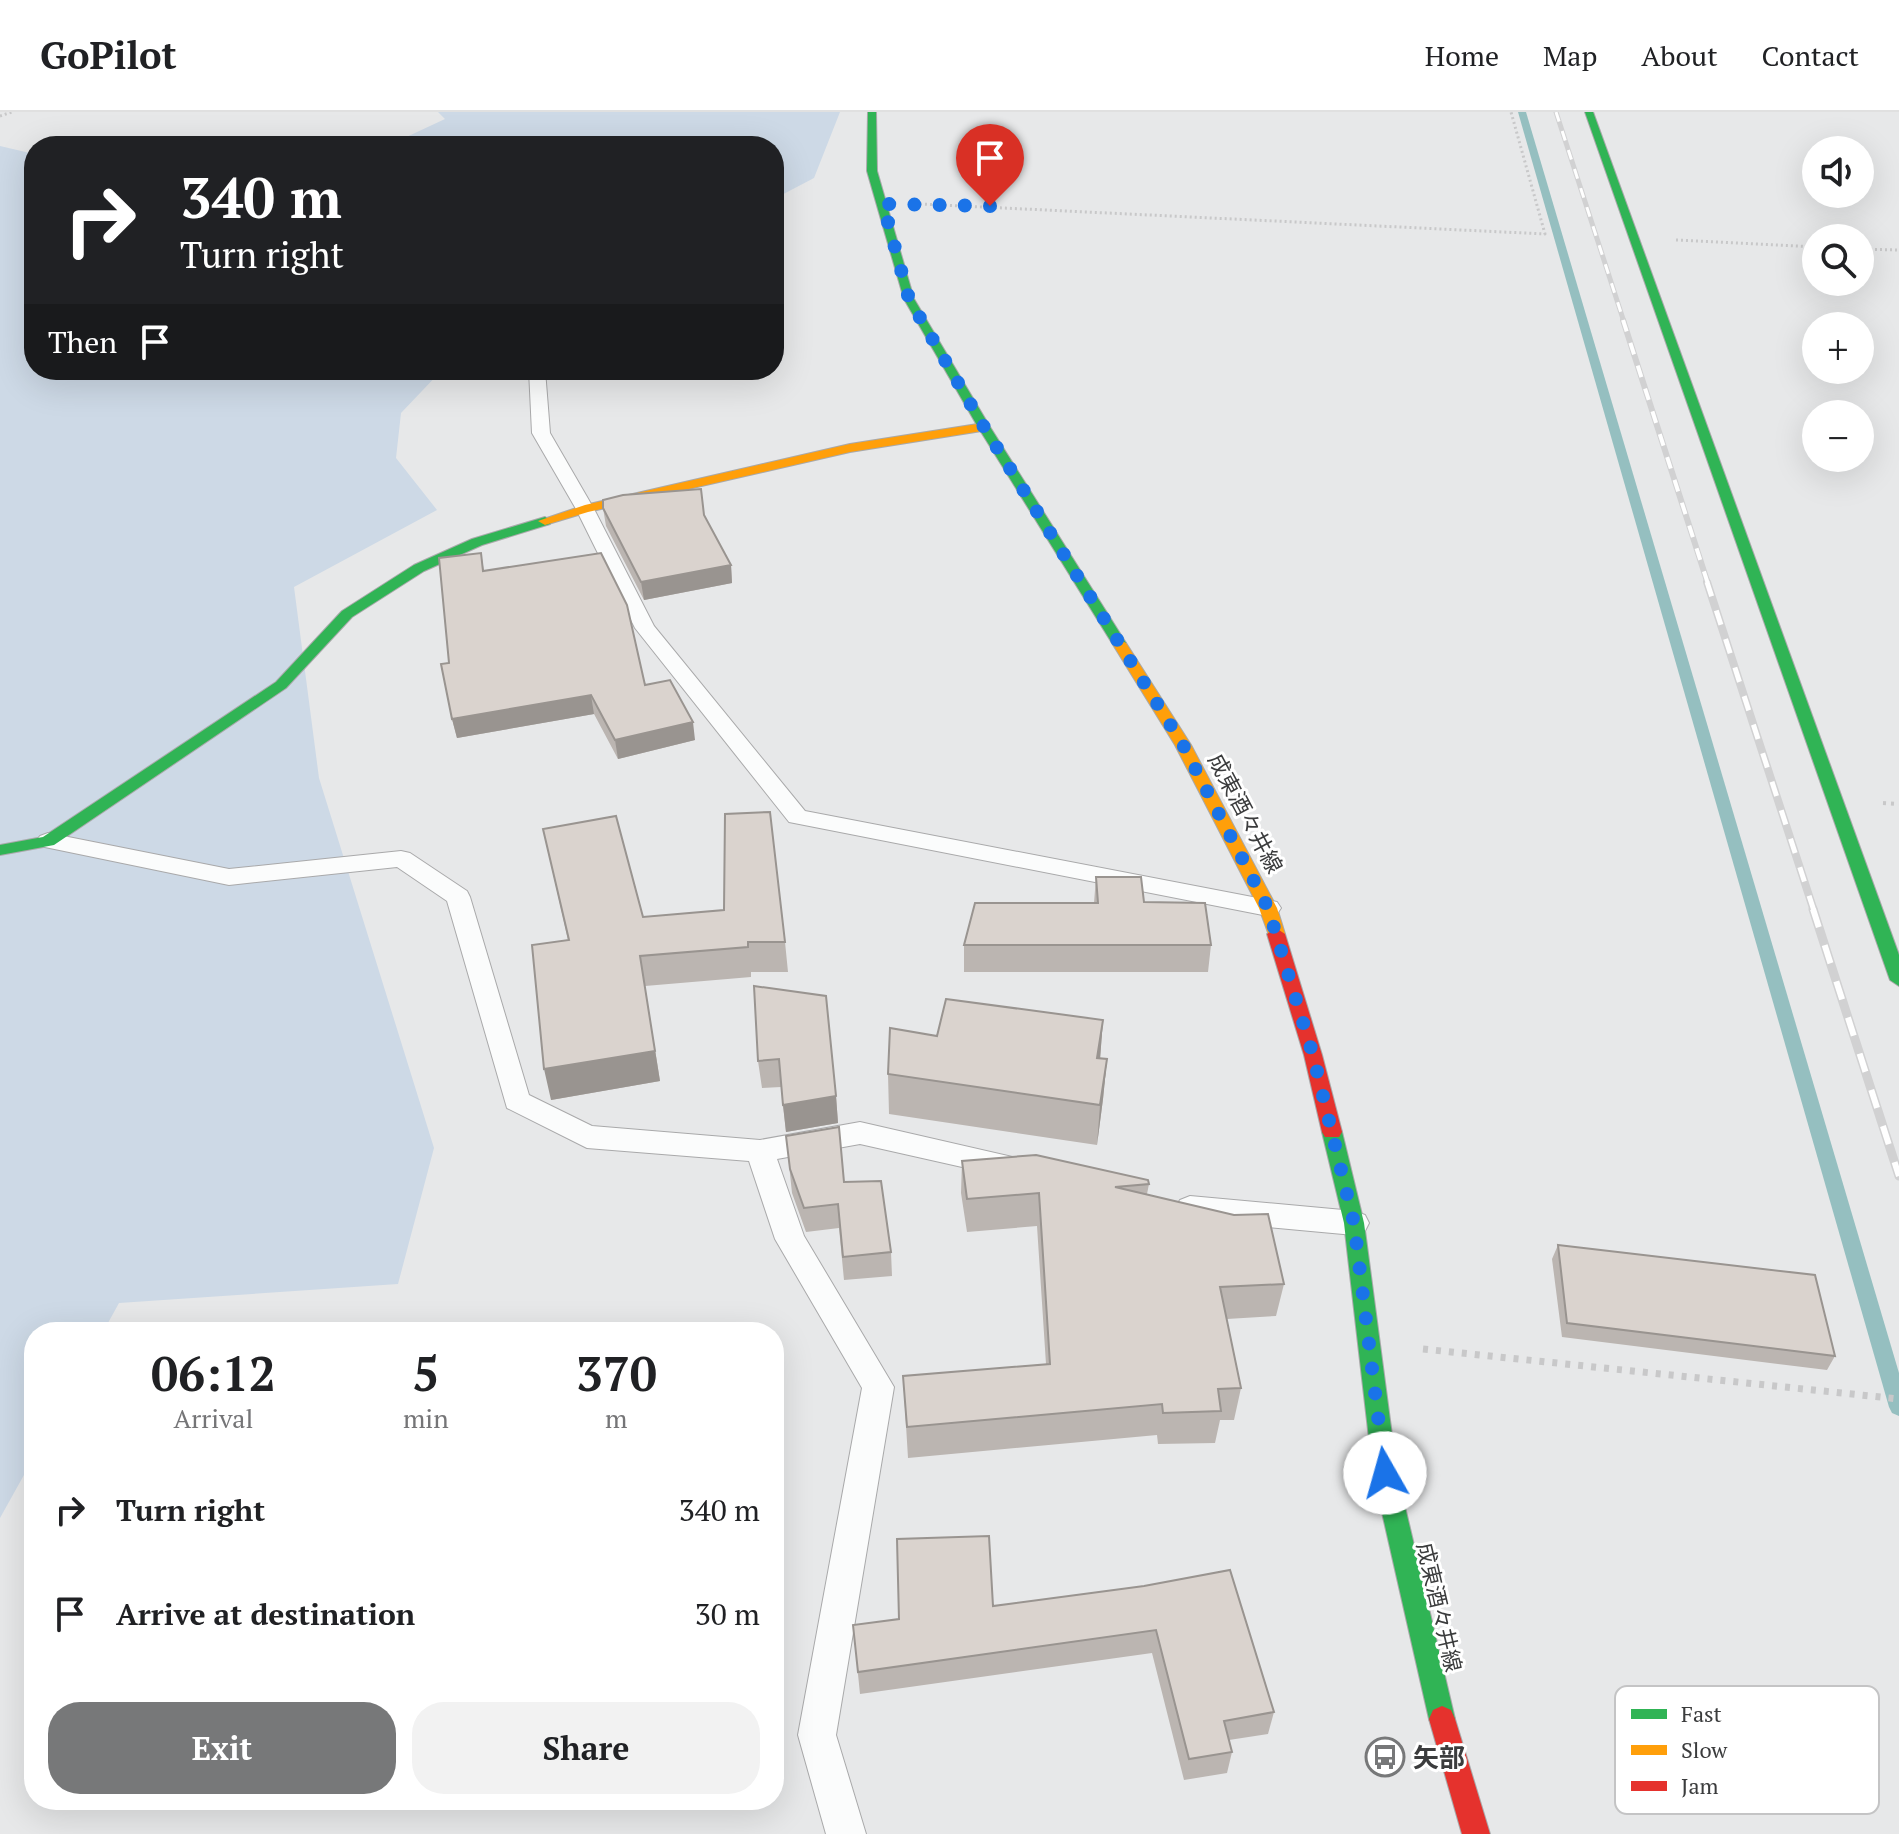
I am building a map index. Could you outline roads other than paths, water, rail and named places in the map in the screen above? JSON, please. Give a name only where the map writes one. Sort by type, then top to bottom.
[{"type":"street","name":"成東酒々井線","points":[[872,112],[872,171],[909,299],[984,427],[1183,745],[1268,908],[1313,1055],[1354,1223],[1388,1488],[1435,1696],[1476,1834]]},
{"type":"street","points":[[1589,112],[1899,980]]},
{"type":"street","points":[[0,850],[48,841],[281,685],[347,614],[419,568],[477,542],[585,509],[850,448],[984,427]]},
{"type":"lane","points":[[538,380],[541,433],[585,509],[645,628],[797,817],[1268,908]]},
{"type":"lane","points":[[48,841],[229,877],[401,859],[458,897],[517,1101],[587,1137],[760,1151],[860,1133],[1039,1173]]},
{"type":"lane","points":[[760,1151],[790,1239],[878,1387],[817,1735],[846,1834]]},
{"type":"lane","points":[[1159,1201],[1204,1211],[1354,1223]]},
{"type":"waterway","points":[[1522,112],[1899,1407]]},
{"type":"railway","points":[[1556,112],[1624,322]]},
{"type":"railway","points":[[1623,320],[1708,584]]},
{"type":"railway","points":[[1707,582],[1814,911]]},
{"type":"railway","points":[[1813,909],[1899,1176]]},
{"type":"place","name":"矢部","points":[[1385,1757]]}]
